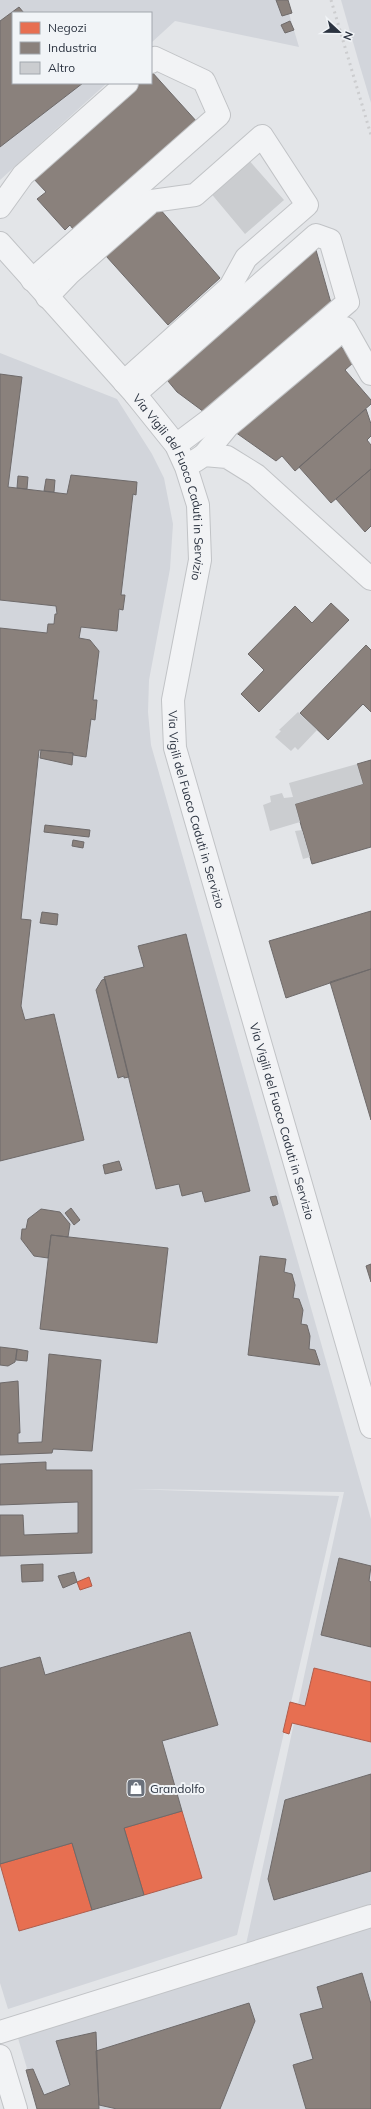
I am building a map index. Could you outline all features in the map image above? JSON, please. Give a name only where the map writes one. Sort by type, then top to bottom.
[{"type":"street","points":[[32,280],[219,115],[204,81],[155,58],[152,61]]},
{"type":"street","points":[[0,207],[23,175],[126,84]]},
{"type":"street","points":[[47,298],[70,273],[152,201],[195,195],[262,136],[307,205],[246,258],[230,287],[129,388]]},
{"type":"street","points":[[129,388],[316,235],[330,240],[348,302],[212,418],[176,445]]},
{"type":"street","name":"Via Vigili del Fuoco Caduti in Servizio","points":[[0,243],[47,298],[129,388],[176,445],[186,467],[198,505],[200,560],[173,700],[175,748],[371,1427]]},
{"type":"street","points":[[186,467],[204,455],[228,426],[345,328],[371,374]]},
{"type":"street","points":[[204,455],[227,457],[256,475],[371,579]]},
{"type":"street","points":[[0,2032],[371,1916]]},
{"type":"street","points":[[0,2056],[16,2109]]},
{"type":"shaded area","points":[[0,0],[285,0],[299,47],[175,21],[152,42],[152,12],[12,12],[12,84],[106,84],[0,180]]},
{"type":"shaded area","points":[[341,0],[371,0],[371,103],[359,63]]},
{"type":"shaded area","points":[[0,353],[117,399],[152,454],[164,478],[173,524],[170,569],[149,680],[148,712],[151,745],[371,1519],[371,2109],[39,2109],[15,2028],[245,1949],[344,1492],[131,1489],[339,1496],[237,1935],[8,2009],[0,1983]]},
{"type":"building: Negozi","points":[[89,1577],[92,1586],[80,1590],[77,1582]]},
{"type":"building: Negozi","points":[[314,1668],[371,1682],[371,1742],[292,1723],[289,1734],[283,1732],[290,1702],[305,1706]]},
{"type":"building: Negozi","points":[[182,1811],[202,1878],[144,1895],[124,1828]]},
{"type":"building: Negozi","points":[[72,1843],[92,1910],[19,1931],[0,1864]]},
{"type":"building: Industria","points":[[276,0],[288,0],[292,13],[282,16]]},
{"type":"building: Industria","points":[[19,7],[23,12],[12,12]]},
{"type":"building: Industria","points":[[12,12],[12,84],[82,84],[0,147],[0,21]]},
{"type":"building: Industria","points":[[290,21],[294,30],[285,33],[281,25]]},
{"type":"building: Industria","points":[[152,72],[198,123],[75,232],[70,225],[65,230],[37,199],[46,192],[32,177],[136,84],[152,84]]},
{"type":"building: Industria","points":[[159,208],[220,278],[168,325],[106,256]]},
{"type":"building: Industria","points":[[314,243],[331,303],[204,412],[177,392],[163,375]]},
{"type":"building: Industria","points":[[338,343],[354,362],[345,370],[371,400],[371,404],[295,471],[282,456],[276,461],[235,432]]},
{"type":"building: Industria","points":[[0,374],[22,377],[8,487],[67,494],[71,475],[137,482],[136,495],[133,494],[121,595],[125,595],[123,610],[119,609],[117,631],[81,627],[79,638],[90,640],[99,651],[93,700],[97,700],[95,720],[91,719],[86,757],[73,755],[73,753],[39,750],[21,919],[31,920],[21,1006],[25,1020],[54,1014],[84,1140],[0,1161],[0,628],[47,633],[48,624],[54,624],[55,614],[57,614],[56,606],[0,600]]},
{"type":"building: Industria","points":[[366,409],[371,424],[371,436],[367,440],[371,445],[371,469],[331,503],[299,467]]},
{"type":"building: Industria","points":[[371,469],[371,526],[365,532],[336,499]]},
{"type":"building: Industria","points":[[18,476],[28,477],[27,489],[17,488]]},
{"type":"building: Industria","points":[[46,479],[55,480],[54,492],[44,491]]},
{"type":"building: Industria","points":[[331,603],[349,620],[259,712],[241,694],[264,670],[248,654],[295,606],[312,623]]},
{"type":"building: Industria","points":[[366,645],[371,650],[371,712],[363,704],[328,740],[300,713]]},
{"type":"building: Industria","points":[[41,750],[73,753],[72,765],[40,758]]},
{"type":"building: Industria","points":[[371,760],[371,847],[312,864],[295,804],[363,784],[357,764]]},
{"type":"building: Industria","points":[[45,825],[90,830],[89,837],[44,832]]},
{"type":"building: Industria","points":[[73,840],[84,842],[83,848],[72,846]]},
{"type":"building: Industria","points":[[371,911],[371,969],[286,998],[269,941]]},
{"type":"building: Industria","points":[[42,912],[58,914],[57,925],[40,923]]},
{"type":"building: Industria","points":[[186,934],[250,1191],[205,1202],[202,1191],[182,1196],[179,1184],[156,1189],[104,977],[144,967],[138,946]]},
{"type":"building: Industria","points":[[371,969],[371,1120],[330,982]]},
{"type":"building: Industria","points":[[105,979],[129,1077],[124,1078],[124,1076],[118,1078],[96,990],[102,980]]},
{"type":"building: Industria","points":[[119,1161],[122,1170],[105,1174],[103,1165]]},
{"type":"building: Industria","points":[[276,1196],[278,1204],[273,1206],[270,1197]]},
{"type":"building: Industria","points":[[71,1208],[80,1220],[74,1225],[65,1213]]},
{"type":"building: Industria","points":[[41,1209],[60,1212],[70,1224],[68,1237],[51,1235],[48,1258],[34,1256],[21,1239],[22,1229],[26,1229],[28,1219]]},
{"type":"building: Industria","points":[[51,1235],[168,1248],[157,1343],[40,1329]]},
{"type":"building: Industria","points":[[260,1256],[286,1259],[284,1272],[292,1274],[295,1285],[293,1298],[299,1299],[303,1310],[301,1324],[307,1325],[310,1336],[309,1349],[315,1350],[320,1365],[248,1355]]},
{"type":"building: Industria","points":[[371,1264],[371,1282],[366,1266]]},
{"type":"building: Industria","points":[[0,1347],[17,1349],[15,1362],[8,1366],[0,1365]]},
{"type":"building: Industria","points":[[17,1349],[28,1351],[27,1361],[16,1360]]},
{"type":"building: Industria","points":[[49,1354],[101,1360],[92,1451],[53,1449],[52,1453],[0,1455],[0,1383],[18,1381],[20,1433],[18,1433],[18,1443],[42,1442]]},
{"type":"building: Industria","points":[[46,1462],[46,1470],[92,1470],[92,1553],[0,1556],[0,1515],[23,1515],[24,1535],[78,1533],[78,1502],[0,1505],[0,1464]]},
{"type":"building: Industria","points":[[339,1558],[371,1566],[369,1581],[371,1582],[371,1647],[321,1635]]},
{"type":"building: Industria","points":[[43,1564],[43,1581],[22,1582],[21,1565]]},
{"type":"building: Industria","points":[[74,1572],[77,1582],[63,1588],[58,1576]]},
{"type":"building: Industria","points":[[190,1632],[218,1725],[162,1741],[182,1811],[124,1828],[144,1895],[92,1910],[72,1843],[0,1864],[0,1668],[40,1657],[45,1675]]},
{"type":"building: Industria","points":[[371,1774],[371,1871],[274,1900],[268,1879],[285,1800]]},
{"type":"building: Industria","points":[[362,1973],[371,2004],[371,2109],[306,2109],[293,2065],[313,2059],[300,2014],[323,2008],[317,1987]]},
{"type":"building: Industria","points":[[249,2003],[255,2021],[220,2109],[117,2109],[99,2105],[96,2051]]},
{"type":"building: Industria","points":[[96,2032],[99,2109],[37,2109],[26,2070],[33,2069],[44,2095],[70,2085],[56,2041]]},
{"type":"building: Altro","points":[[247,158],[284,200],[245,234],[209,191]]},
{"type":"building: Altro","points":[[298,712],[317,730],[298,750],[295,747],[291,751],[275,737],[281,731],[279,730]]},
{"type":"building: Altro","points":[[357,764],[363,784],[295,804],[300,822],[270,831],[263,805],[271,802],[270,796],[282,793],[284,798],[293,797],[289,783]]},
{"type":"building: Altro","points":[[302,830],[310,857],[303,859],[295,831]]},
{"type":"railway","points":[[331,0],[371,135]]},
{"type":"place","name":"Grandolfo","points":[[136,1788]]}]
